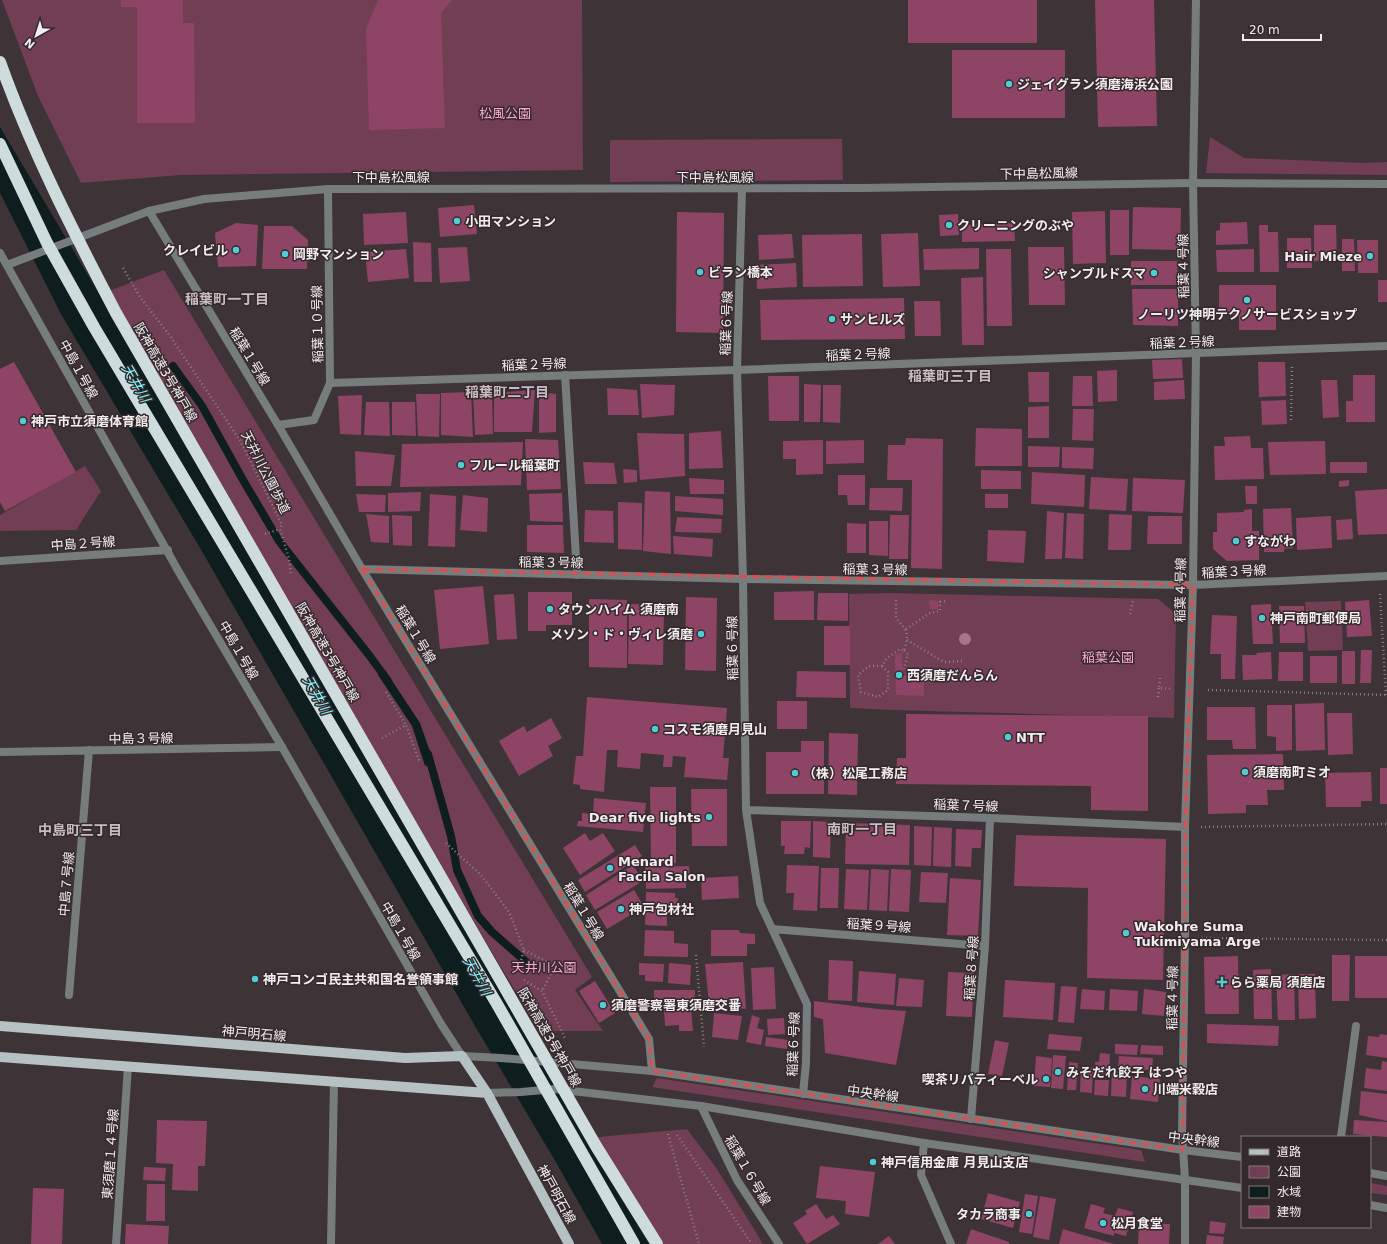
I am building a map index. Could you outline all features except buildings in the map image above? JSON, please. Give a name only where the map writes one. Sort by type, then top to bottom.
[{"type":"highway","name":"阪神高速3号神戸線","points":[[0,62],[37,154],[68,221],[116,312],[592,1139],[657,1244]]},
{"type":"highway","points":[[0,144],[47,243],[94,327],[497,1004],[634,1244]]},
{"type":"main road","name":"神戸明石線","points":[[0,1026],[405,1058],[462,1056],[487,1093],[569,1244]]},
{"type":"main road","points":[[0,1057],[487,1093]]},
{"type":"street","points":[[1196,0],[1203,0]]},
{"type":"street","name":"稲葉４号線","points":[[1185,1244],[1185,1180],[1182,1128],[1185,827],[1192,586],[1196,353],[1194,183],[1196,0]]},
{"type":"street","name":"下中島松風線","points":[[7,265],[149,211],[204,199],[328,189],[742,189],[1194,183],[1387,184]]},
{"type":"street","name":"稲葉１０号線","points":[[278,425],[314,420],[330,383],[328,189]]},
{"type":"street","name":"稲葉６号線","points":[[742,189],[737,370],[743,579],[746,810],[760,903],[807,1004],[806,1063],[803,1094]]},
{"type":"street","name":"稲葉１号線","points":[[149,211],[278,425],[362,569],[649,1039],[652,1072]]},
{"type":"street","name":"中島１号線","points":[[0,253],[168,550],[180,574],[282,747],[441,1024],[462,1056]]},
{"type":"street","name":"稲葉２号線","points":[[330,383],[737,370],[1387,346]]},
{"type":"street","points":[[565,375],[577,574]]},
{"type":"street","name":"中島２号線","points":[[0,561],[168,550]]},
{"type":"street","name":"稲葉３号線","points":[[362,569],[743,579],[1192,586],[1383,576]]},
{"type":"street","name":"中島３号線","points":[[0,752],[282,747]]},
{"type":"street","name":"中島７号線","points":[[69,995],[89,750]]},
{"type":"street","name":"稲葉７号線","points":[[746,810],[990,818],[1185,827]]},
{"type":"street","name":"稲葉８号線","points":[[971,1119],[985,946],[990,818]]},
{"type":"street","name":"稲葉９号線","points":[[772,929],[985,946]]},
{"type":"street","points":[[1341,1136],[1356,1026]]},
{"type":"street","name":"中央幹線","points":[[462,1056],[541,1061],[652,1072],[1184,1150],[1241,1157]]},
{"type":"street","name":"東須磨１４号線","points":[[116,1244],[128,1066]]},
{"type":"street","points":[[331,1244],[334,1082]]},
{"type":"street","points":[[487,1093],[555,1089],[701,1106],[924,1143],[1241,1188]]},
{"type":"street","name":"稲葉１６号線","points":[[701,1106],[737,1180],[779,1244]]},
{"type":"street","points":[[924,1143],[921,1174],[951,1244]]},
{"type":"street","points":[[1371,1173],[1387,1176]]},
{"type":"street","points":[[1371,1206],[1387,1208]]},
{"type":"path","name":"天井川公園歩道","points":[[123,268],[140,297],[170,336],[241,442],[282,525],[279,530],[288,557]]},
{"type":"path","points":[[1291,420],[1292,349]]},
{"type":"path","points":[[1189,689],[1386,695],[1383,576]]},
{"type":"path","points":[[896,596],[896,618],[906,629],[907,640],[904,652]]},
{"type":"path","points":[[1130,614],[1133,600]]},
{"type":"path","points":[[906,629],[930,613],[940,611],[940,602]]},
{"type":"path","points":[[907,640],[944,662],[964,661]]},
{"type":"path","points":[[882,666],[887,658],[900,649],[908,654],[904,669]]},
{"type":"path","points":[[869,666],[882,666],[888,672],[888,690],[878,697],[861,692],[858,675],[869,666]]},
{"type":"path","points":[[1158,696],[1160,678]]},
{"type":"path","points":[[1159,688],[1172,689]]},
{"type":"path","points":[[386,692],[406,725],[420,763]]},
{"type":"path","points":[[380,740],[406,725]]},
{"type":"path","points":[[1185,827],[1387,824]]},
{"type":"path","points":[[442,839],[481,875],[509,912],[524,950],[516,975]]},
{"type":"path","points":[[1185,938],[1387,940]]},
{"type":"path","points":[[524,950],[555,966],[542,991]]},
{"type":"path","points":[[696,955],[704,1047]]},
{"type":"path","points":[[523,979],[542,991],[565,1038]]},
{"type":"path","points":[[668,1134],[699,1244]]},
{"type":"path","points":[[677,1135],[752,1244]]},
{"type":"highlighted area","points":[[362,569],[1193,585],[1185,827],[1183,1150],[652,1071],[649,1039]]},
{"type":"green space","name":"松風公園","points":[[2,0],[582,0],[583,170],[181,175],[81,183],[38,96]]},
{"type":"green space","points":[[1210,137],[1244,158],[1363,163],[1387,162],[1387,175],[1206,173]]},
{"type":"green space","points":[[842,139],[843,180],[610,182],[610,140]]},
{"type":"green space","name":"天井川公園","points":[[164,270],[592,977],[575,990],[603,1031],[539,1031],[101,294]]},
{"type":"green space","points":[[85,466],[101,491],[76,530],[0,531],[0,515]]},
{"type":"green space","name":"稲葉公園","points":[[889,593],[1158,599],[1176,614],[1174,718],[850,708],[849,594]]},
{"type":"green space","points":[[1341,601],[1343,650],[1308,651],[1305,602]]},
{"type":"green space","points":[[657,1078],[1141,1150],[1145,1162],[652,1087]]},
{"type":"green space","points":[[687,1129],[717,1169],[763,1244],[652,1244],[587,1138]]},
{"type":"green space","points":[[1371,1183],[1387,1186],[1387,1195],[1371,1193]]},
{"type":"water","name":"天井川","points":[[0,127],[98,292],[593,1153],[649,1244],[602,1244],[203,553],[62,316],[0,193]]},
{"type":"water","points":[[385,670],[420,723],[434,763],[425,766],[412,726],[378,675]]},
{"type":"waterway","points":[[173,366],[202,406],[279,541],[388,681]]},
{"type":"waterway","points":[[428,754],[451,836],[457,870],[478,916],[492,932],[531,966]]},
{"type":"place","name":"ジェイグラン須磨海浜公園","points":[[1009,84]]},
{"type":"place","name":"小田マンション","points":[[457,221]]},
{"type":"place","name":"クリーニングのぶや","points":[[949,225]]},
{"type":"place","name":"クレイビル","points":[[236,250]]},
{"type":"place","name":"岡野マンション","points":[[285,254]]},
{"type":"place","name":"Hair Mieze","points":[[1370,256]]},
{"type":"place","name":"ビラン橋本","points":[[700,272]]},
{"type":"place","name":"シャンブルドスマ","points":[[1154,273]]},
{"type":"place","name":"ノーリツ神明テクノサービスショップ","points":[[1247,300]]},
{"type":"place","name":"サンヒルズ","points":[[832,319]]},
{"type":"place","name":"神戸市立須磨体育館","points":[[23,421]]},
{"type":"place","name":"フルール稲葉町","points":[[461,465]]},
{"type":"place","name":"すながわ","points":[[1236,541]]},
{"type":"place","name":"タウンハイム 須磨南","points":[[550,609]]},
{"type":"place","name":"神戸南町郵便局","points":[[1262,618]]},
{"type":"place","name":"メゾン・ド・ヴィレ須磨","points":[[701,634]]},
{"type":"place","name":"西須磨だんらん","points":[[899,675]]},
{"type":"place","name":"コスモ須磨月見山","points":[[655,729]]},
{"type":"place","name":"NTT","points":[[1008,737]]},
{"type":"place","name":"須磨南町ミオ","points":[[1245,772]]},
{"type":"place","name":"（株）松尾工務店","points":[[795,773]]},
{"type":"place","name":"Dear five lights","points":[[709,817]]},
{"type":"place","name":"Menard Facila Salon","points":[[610,868]]},
{"type":"place","name":"神戸包材社","points":[[621,909]]},
{"type":"place","name":"Wakohre Suma Tukimiyama Arge","points":[[1126,933]]},
{"type":"place","name":"神戸コンゴ民主共和国名誉領事館","points":[[255,979]]},
{"type":"place","name":"らら薬局 須磨店","points":[[1222,982]]},
{"type":"place","name":"須磨警察署東須磨交番","points":[[603,1005]]},
{"type":"place","name":"みそだれ餃子 はつや","points":[[1058,1072]]},
{"type":"place","name":"喫茶リバティーベル","points":[[1046,1079]]},
{"type":"place","name":"川端米穀店","points":[[1145,1089]]},
{"type":"place","name":"神戸信用金庫 月見山支店","points":[[873,1162]]},
{"type":"place","name":"タカラ商事","points":[[1029,1214]]},
{"type":"place","name":"松月食堂","points":[[1103,1223]]},
{"type":"district","name":"稲葉町一丁目","points":[[227,299]]},
{"type":"district","name":"稲葉町三丁目","points":[[950,376]]},
{"type":"district","name":"稲葉町二丁目","points":[[507,392]]},
{"type":"district","name":"南町一丁目","points":[[862,829]]},
{"type":"district","name":"中島町三丁目","points":[[80,830]]}]
